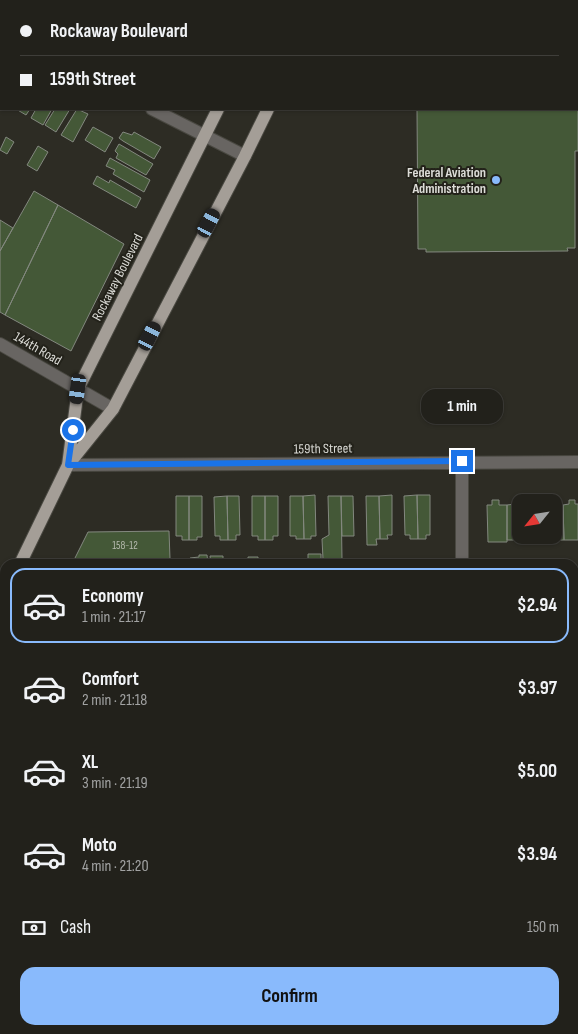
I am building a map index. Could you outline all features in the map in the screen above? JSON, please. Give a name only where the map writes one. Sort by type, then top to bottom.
[{"type":"main road","name":"Rockaway Boulevard","points":[[68,465],[78,389],[218,110]]},
{"type":"main road","name":"Rockaway Boulevard","points":[[22,559],[68,465],[112,409],[246,156],[268,110]]},
{"type":"street","points":[[154,110],[246,156]]},
{"type":"street","name":"144th Road","points":[[0,344],[112,409]]},
{"type":"street","points":[[462,461],[462,559]]},
{"type":"street","name":"159th Street","points":[[68,465],[462,461],[578,462]]},
{"type":"building","points":[[18,110],[29,110],[26,115]]},
{"type":"building","points":[[35,110],[51,110],[43,125],[31,118]]},
{"type":"building","points":[[54,110],[69,110],[56,132],[45,125]]},
{"type":"building","points":[[76,110],[88,114],[73,142],[61,135]]},
{"type":"building","points":[[417,110],[578,110],[578,151],[575,151],[575,248],[567,248],[568,251],[426,252],[426,249],[418,249]]},
{"type":"building","points":[[93,127],[113,138],[105,152],[85,140]]},
{"type":"building","points":[[123,132],[132,135],[134,132],[161,147],[154,159],[119,138]]},
{"type":"building","points":[[6,137],[14,142],[7,154],[0,150]]},
{"type":"building","points":[[119,144],[153,164],[146,175],[116,158],[118,154],[115,151]]},
{"type":"building","points":[[38,146],[48,152],[37,171],[27,165]]},
{"type":"building","points":[[110,158],[150,180],[144,192],[113,174],[115,170],[106,166]]},
{"type":"building","points":[[97,176],[109,183],[110,180],[141,198],[136,208],[93,184]]},
{"type":"building","points":[[34,191],[58,205],[5,315],[0,312],[0,251]]},
{"type":"building","points":[[58,205],[124,244],[71,351],[5,315]]},
{"type":"building","points":[[0,220],[13,228],[0,251]]},
{"type":"building","points":[[315,495],[316,536],[311,536],[311,539],[304,539],[303,496]]},
{"type":"building","points":[[392,495],[392,535],[387,535],[388,539],[380,539],[379,496]]},
{"type":"building","points":[[417,495],[418,539],[410,539],[410,535],[405,535],[404,496]]},
{"type":"building","points":[[417,495],[430,495],[430,535],[426,535],[426,539],[418,539]]},
{"type":"building","points":[[176,496],[189,496],[189,540],[182,540],[182,536],[176,536]]},
{"type":"building","points":[[189,496],[202,496],[202,537],[197,537],[197,540],[189,540]]},
{"type":"building","points":[[227,496],[228,540],[220,540],[220,536],[215,536],[214,497]]},
{"type":"building","points":[[227,496],[239,496],[240,535],[236,535],[236,540],[228,540]]},
{"type":"building","points":[[252,496],[265,496],[265,540],[258,540],[258,536],[252,536]]},
{"type":"building","points":[[265,496],[278,496],[278,536],[273,536],[273,540],[265,540]]},
{"type":"building","points":[[290,496],[303,496],[304,539],[296,539],[296,536],[290,536]]},
{"type":"building","points":[[328,496],[341,496],[342,559],[323,559],[322,539],[329,535]]},
{"type":"building","points":[[341,496],[353,496],[354,536],[342,536]]},
{"type":"building","points":[[366,496],[379,496],[380,539],[376,539],[377,545],[367,545]]},
{"type":"building","points":[[492,500],[499,500],[499,505],[507,505],[507,542],[488,542],[487,505],[492,505]]},
{"type":"building","points":[[569,500],[575,500],[575,504],[578,504],[578,540],[564,540],[563,505],[569,504]]},
{"type":"building","points":[[512,504],[512,540],[507,540],[507,505]]},
{"type":"building","points":[[562,505],[563,505],[564,540],[562,540]]},
{"type":"building","points":[[169,531],[170,559],[74,559],[88,532]]},
{"type":"building","points":[[308,554],[321,554],[321,559],[308,559]]},
{"type":"building","points":[[199,555],[207,555],[207,559],[190,559],[190,558],[199,557]]},
{"type":"building","points":[[210,556],[223,556],[223,559],[210,559]]},
{"type":"building","points":[[248,557],[258,557],[258,559],[248,559]]},
{"type":"place","name":"Federal Aviation Administration","points":[[496,180]]},
{"type":"route","points":[[73,430],[68,465],[462,461]]}]
